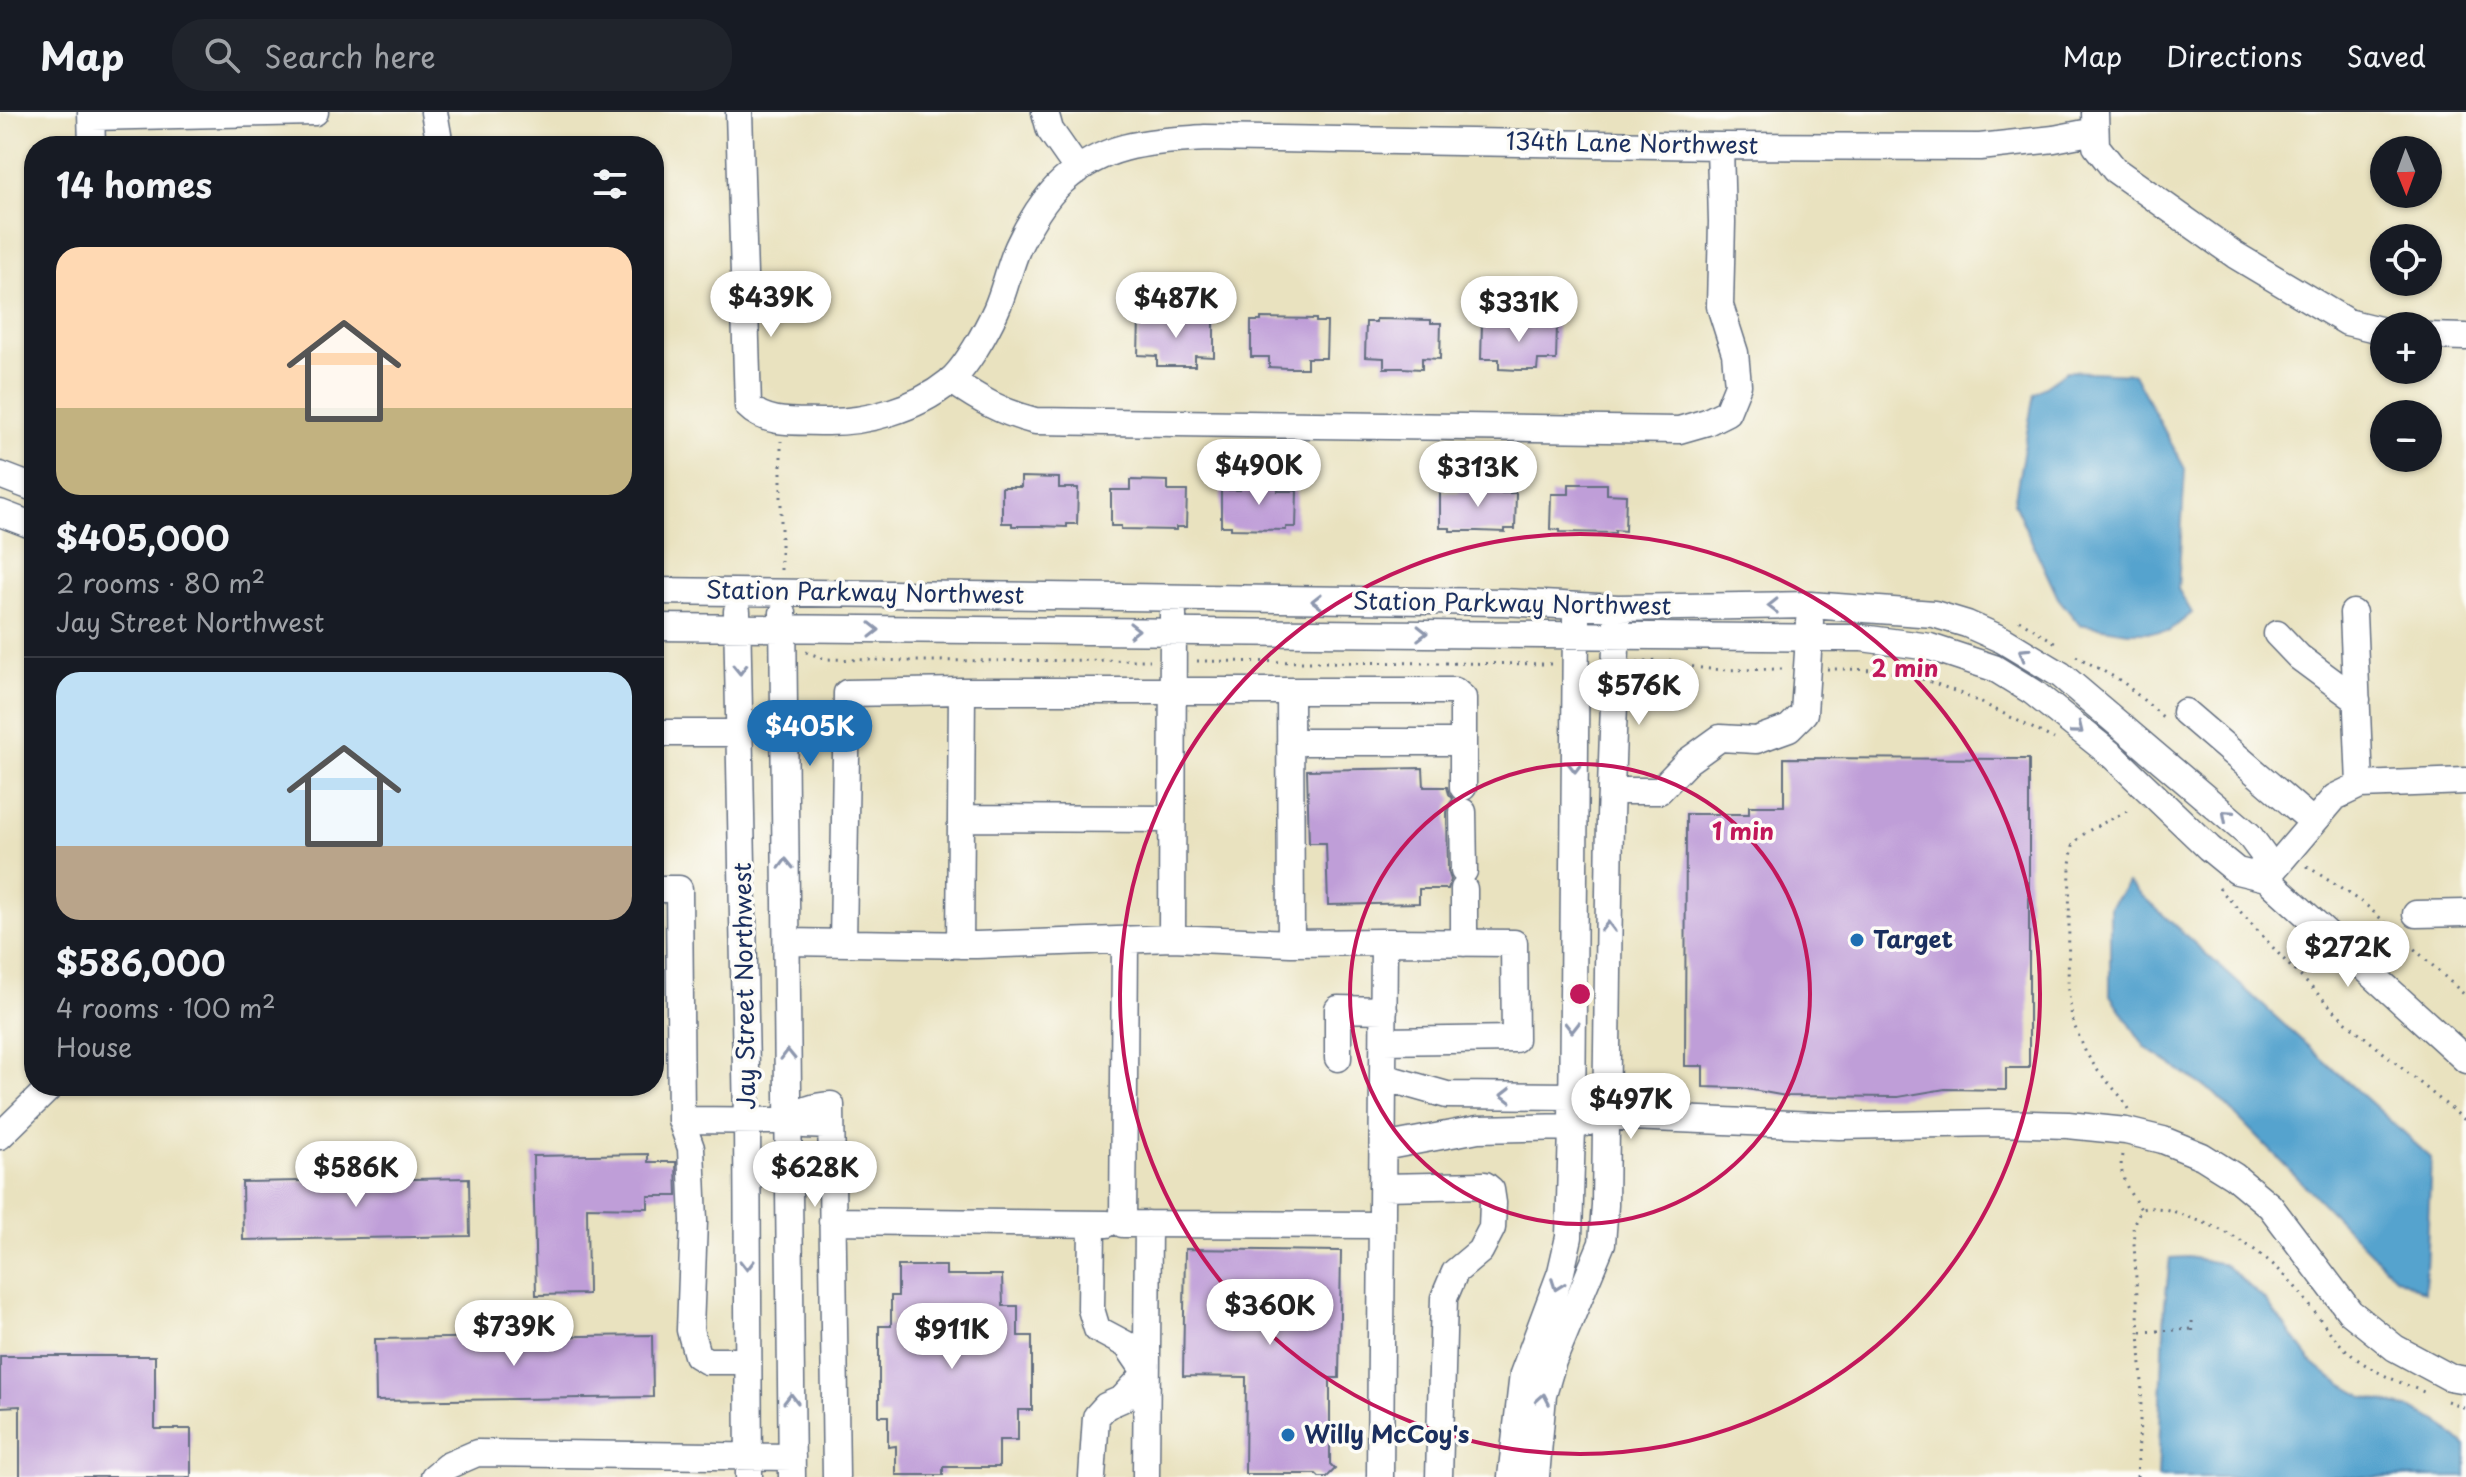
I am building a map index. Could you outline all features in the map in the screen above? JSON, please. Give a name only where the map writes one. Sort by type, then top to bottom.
[{"type":"street","points":[[92,136],[92,115],[315,112]]},
{"type":"street","points":[[434,112],[438,136]]},
{"type":"street","points":[[739,112],[748,406],[754,412],[780,421],[834,422],[876,416],[917,403],[951,380],[986,404],[1035,421],[1679,430],[1707,422],[1727,412],[1738,385],[1735,353],[1720,306],[1720,146]]},
{"type":"street","points":[[1045,112],[1050,130],[1078,170]]},
{"type":"street","points":[[2095,122],[2096,146],[2115,170],[2235,255],[2347,322],[2370,328]]},
{"type":"street","name":"134th Lane Northwest","points":[[951,380],[995,312],[1019,246],[1061,183],[1091,160],[1140,142],[1205,138],[1980,147],[2054,139],[2095,122]]},
{"type":"street","points":[[2442,336],[2466,337]]},
{"type":"street","points":[[0,475],[24,484]]},
{"type":"street","points":[[0,513],[24,522]]},
{"type":"street","name":"Station Parkway Northwest","points":[[664,591],[735,592],[783,586],[1173,598],[1503,602],[1618,608],[1810,605],[1934,614],[2003,640],[2061,675],[2249,835],[2263,854],[2266,878]]},
{"type":"street","name":"Jay Street Northwest","points":[[783,586],[792,1467]]},
{"type":"street","name":"Jay Street Northwest","points":[[735,592],[739,629],[747,1120],[748,1467]]},
{"type":"street","points":[[1172,938],[1173,598]]},
{"type":"street","points":[[1611,791],[1659,791],[1688,761],[1720,738],[1756,740],[1789,728],[1804,713],[1810,605]]},
{"type":"street","points":[[1511,1477],[1523,1374],[1561,1272],[1569,1237],[1576,606]]},
{"type":"street","points":[[1536,1477],[1543,1395],[1553,1361],[1602,1243],[1618,608]]},
{"type":"street","points":[[2353,613],[2360,785]]},
{"type":"street","name":"Station Parkway Northwest","points":[[664,627],[1576,635],[1617,648],[1810,637],[1862,638],[1930,647],[1994,668],[2033,692],[2113,756],[2237,871],[2266,878],[2466,1060]]},
{"type":"street","points":[[2277,634],[2299,657],[2357,700]]},
{"type":"street","points":[[843,943],[847,693],[962,691],[1455,691],[1463,698],[1464,943]]},
{"type":"street","points":[[960,945],[962,691]]},
{"type":"street","points":[[1290,691],[1291,943]]},
{"type":"street","points":[[2185,712],[2313,822]]},
{"type":"street","points":[[664,733],[741,733]]},
{"type":"street","points":[[1290,742],[1463,742]]},
{"type":"street","points":[[2266,878],[2335,797],[2360,785],[2466,781]]},
{"type":"street","points":[[961,818],[1172,819]]},
{"type":"street","points":[[664,889],[679,889],[681,1120],[691,1148],[694,1221],[690,1330],[697,1355],[707,1361],[747,1361]]},
{"type":"street","points":[[2416,914],[2466,913]]},
{"type":"street","points":[[787,942],[960,945],[1172,938],[1291,943],[1514,943],[1515,1039],[1384,1041]]},
{"type":"street","points":[[1125,940],[1135,1224],[1146,1373],[1146,1477]]},
{"type":"street","points":[[1380,1477],[1384,942]]},
{"type":"street","points":[[1338,1058],[1338,1009],[1384,1010]]},
{"type":"street","points":[[1383,1077],[1447,1095],[1572,1096],[1607,1116]]},
{"type":"street","points":[[0,1136],[41,1096]]},
{"type":"street","points":[[681,1120],[789,1121],[813,1107],[831,1115],[836,1477]]},
{"type":"street","points":[[1383,1147],[1478,1129],[1572,1127],[1607,1116],[1839,1126],[2068,1125],[2126,1131],[2163,1140],[2202,1156],[2234,1176],[2270,1206],[2350,1312],[2395,1348],[2449,1377],[2466,1380]]},
{"type":"street","points":[[1382,1187],[1485,1185],[1491,1190],[1492,1228],[1480,1251],[1455,1272],[1444,1298],[1439,1477]]},
{"type":"street","points":[[832,1221],[1382,1225]]},
{"type":"street","points":[[1092,1224],[1091,1309],[1097,1329],[1127,1345],[1146,1373]]},
{"type":"street","points":[[1092,1477],[1096,1417],[1106,1406],[1122,1399],[1146,1373]]},
{"type":"street","points":[[434,1477],[447,1466],[477,1453],[607,1465],[792,1467]]},
{"type":"path","points":[[780,421],[783,586]]},
{"type":"path","points":[[1617,648],[1686,667],[1863,669],[1916,677],[1973,698],[2058,741]]},
{"type":"path","points":[[2132,808],[2114,820],[2087,831],[2073,845],[2068,985],[2072,1020],[2092,1062],[2131,1113],[2120,1163],[2127,1191],[2141,1209]]},
{"type":"path","points":[[2212,880],[2344,1020],[2466,1121]]},
{"type":"path","points":[[2137,1477],[2142,1384],[2133,1225],[2141,1209]]},
{"type":"path","points":[[2141,1209],[2168,1209],[2225,1230],[2257,1251],[2289,1281],[2355,1358],[2381,1375],[2433,1395]]},
{"type":"path","points":[[2192,1321],[2193,1336]]},
{"type":"path","points":[[2139,1332],[2193,1329]]},
{"type":"path","points":[[2444,1400],[2466,1408]]},
{"type":"water","points":[[2067,371],[2134,374],[2185,469],[2178,589],[2192,613],[2168,632],[2128,632],[2079,624],[2058,598],[2014,503],[2034,394]]},
{"type":"water","points":[[2128,883],[2431,1158],[2425,1292],[2395,1277],[2214,1093],[2146,1048],[2110,995],[2110,907]]},
{"type":"water","points":[[2188,1257],[2224,1264],[2265,1300],[2312,1362],[2330,1377],[2364,1397],[2409,1408],[2438,1421],[2466,1447],[2466,1477],[2158,1477],[2165,1303],[2170,1258]]},
{"type":"building","points":[[1149,317],[1214,321],[1214,357],[1195,356],[1195,366],[1157,366],[1157,356],[1138,355],[1139,319],[1149,320]]},
{"type":"building","points":[[1261,318],[1327,322],[1326,358],[1307,358],[1307,368],[1288,368],[1269,367],[1269,357],[1251,357],[1251,321],[1261,321]]},
{"type":"building","points":[[1376,319],[1441,323],[1440,359],[1422,358],[1422,369],[1384,368],[1384,358],[1365,357],[1366,322],[1376,322]]},
{"type":"building","points":[[1492,321],[1547,321],[1547,325],[1557,325],[1556,360],[1538,360],[1537,370],[1518,370],[1499,369],[1499,359],[1481,359],[1482,323],[1492,324]]},
{"type":"building","points":[[1021,477],[1059,478],[1059,488],[1078,488],[1077,524],[1067,524],[1067,527],[1002,523],[1002,487],[1021,487]]},
{"type":"building","points":[[1130,480],[1168,481],[1168,491],[1187,491],[1186,527],[1176,527],[1176,530],[1111,526],[1111,490],[1130,490]]},
{"type":"building","points":[[1240,480],[1278,480],[1278,491],[1297,491],[1296,527],[1286,527],[1286,530],[1221,526],[1221,490],[1240,490]]},
{"type":"building","points":[[1459,482],[1498,483],[1497,493],[1516,493],[1515,529],[1505,529],[1505,532],[1440,528],[1440,492],[1459,492]]},
{"type":"building","points":[[1569,484],[1607,484],[1607,494],[1626,495],[1625,531],[1560,532],[1550,529],[1551,494],[1569,494]]},
{"type":"building","name":"Target","points":[[1784,758],[2029,759],[2029,1068],[2006,1068],[2006,1090],[1945,1089],[1898,1097],[1786,1096],[1741,1088],[1703,1087],[1703,1066],[1685,1066],[1686,814],[1749,814],[1749,806],[1784,806]]},
{"type":"building","points":[[1423,768],[1424,787],[1447,787],[1453,799],[1447,812],[1448,871],[1451,880],[1448,889],[1419,889],[1419,903],[1328,905],[1326,843],[1309,843],[1307,770]]},
{"type":"building","points":[[648,1154],[648,1162],[676,1162],[677,1196],[648,1196],[648,1208],[587,1207],[588,1294],[536,1295],[533,1156]]},
{"type":"building","points":[[469,1178],[470,1236],[243,1240],[242,1182]]},
{"type":"building","points":[[1185,1249],[1341,1251],[1339,1378],[1330,1378],[1330,1464],[1335,1469],[1327,1477],[1316,1474],[1245,1474],[1246,1377],[1183,1376]]},
{"type":"building","points":[[898,1266],[946,1266],[946,1275],[1002,1275],[1003,1306],[1018,1306],[1018,1336],[1032,1336],[1032,1410],[1018,1410],[1018,1440],[999,1440],[999,1467],[943,1467],[943,1475],[896,1475],[896,1446],[888,1447],[888,1416],[879,1416],[879,1326],[891,1326],[891,1296],[898,1296]]},
{"type":"building","points":[[652,1335],[653,1397],[376,1401],[375,1339]]},
{"type":"building","points":[[0,1356],[155,1356],[155,1429],[191,1429],[191,1477],[20,1477],[20,1406],[0,1407]]},
{"type":"place","name":"Target","points":[[1857,940]]},
{"type":"place","name":"Willy McCoy's","points":[[1288,1435]]}]
